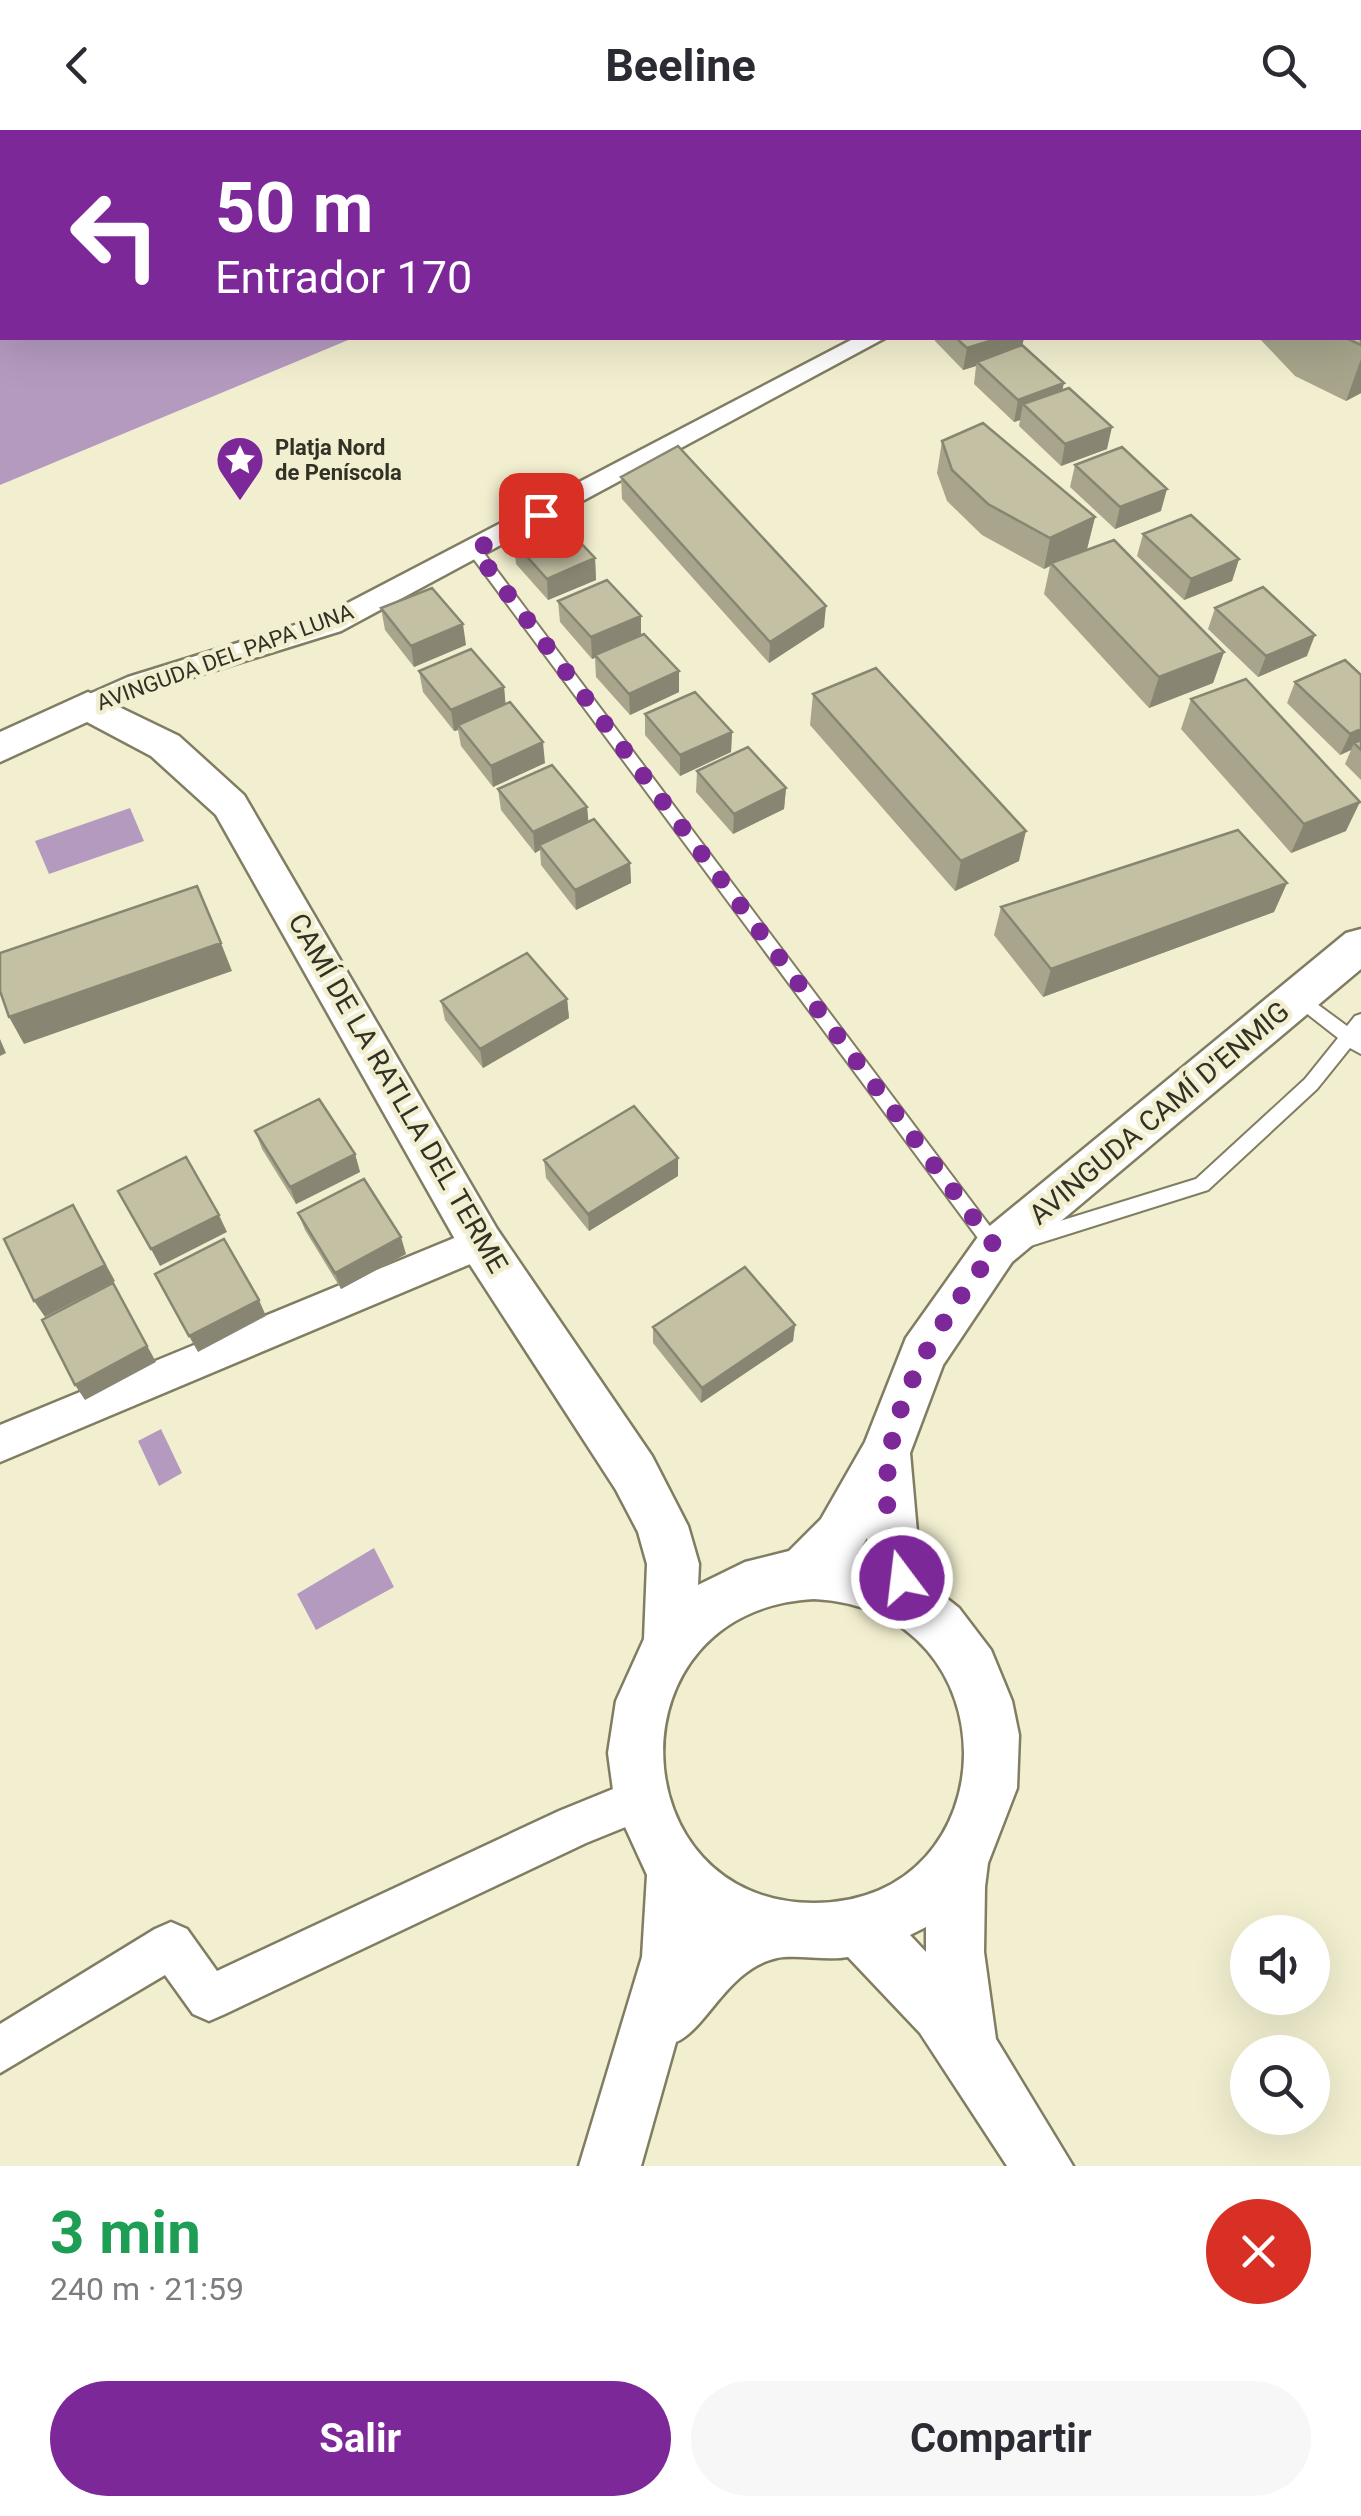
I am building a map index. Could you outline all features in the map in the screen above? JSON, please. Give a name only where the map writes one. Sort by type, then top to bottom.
[{"type":"street","name":"AVINGUDA DEL PAPA LUNA","points":[[0,748],[138,684],[331,624],[869,340]]},
{"type":"street","name":"CAMÍ DE LA RATLLA DEL TERME","points":[[88,706],[165,746],[230,804],[482,1244],[634,1474],[662,1526],[673,1564],[670,1640]]},
{"type":"street","name":"AVINGUDA CAMÍ D'ENMIG","points":[[783,1574],[839,1536],[887,1450],[923,1354],[996,1248],[1361,945]]},
{"type":"street","points":[[0,1444],[482,1244]]},
{"type":"street","name":"AVINGUDA CAMÍ D'ENMIG","points":[[887,1450],[886,1512],[910,1604]]},
{"type":"street","name":"CAMÍ DE LA RATLLA DEL TERME","points":[[662,1526],[694,1554],[729,1572],[860,1579],[910,1604]]},
{"type":"street","points":[[783,1574],[710,1601],[670,1640],[651,1675],[639,1714],[637,1756],[644,1798],[657,1832],[676,1862],[720,1904],[775,1930],[819,1936],[862,1932],[918,1907],[960,1864]]},
{"type":"street","points":[[910,1604],[952,1644],[971,1677],[980,1694],[992,1752],[986,1811],[960,1864],[952,1910],[953,1965],[968,2043]]},
{"type":"street","points":[[0,2050],[171,1944],[210,1998],[557,1834],[644,1798]]},
{"type":"street","points":[[610,2166],[671,1957],[676,1862]]},
{"type":"street","points":[[646,2048],[694,1975],[731,1947],[775,1930]]},
{"type":"street","points":[[862,1932],[898,1963],[968,2043],[1042,2166]]},
{"type":"lane","points":[[475,550],[996,1248],[1202,1185],[1355,1042],[1361,1021]]},
{"type":"lane","points":[[1298,997],[1355,1042]]},
{"type":"shaded area","points":[[0,340],[348,340],[0,485]]},
{"type":"shaded area","points":[[130,808],[144,841],[49,874],[35,841]]},
{"type":"shaded area","points":[[161,1429],[182,1473],[159,1486],[138,1441]]},
{"type":"shaded area","points":[[374,1548],[394,1587],[316,1630],[297,1594]]},
{"type":"building","points":[[958,340],[993,340],[967,348]]},
{"type":"building","points":[[1022,345],[1064,383],[1018,400],[977,362]]},
{"type":"building","points":[[1069,388],[1112,427],[1065,444],[1023,404]]},
{"type":"building","points":[[983,423],[1095,517],[1050,538],[988,504],[952,470],[942,441]]},
{"type":"building","points":[[678,446],[826,606],[770,642],[621,477]]},
{"type":"building","points":[[1122,447],[1167,489],[1120,507],[1075,465]]},
{"type":"building","points":[[1191,515],[1239,559],[1191,579],[1143,534]]},
{"type":"building","points":[[563,524],[595,558],[547,579],[514,542]]},
{"type":"building","points":[[1114,540],[1224,652],[1159,677],[1051,563]]},
{"type":"building","points":[[607,580],[641,616],[591,637],[558,601]]},
{"type":"building","points":[[1263,587],[1315,635],[1266,656],[1215,608]]},
{"type":"building","points":[[432,588],[463,624],[411,646],[381,608]]},
{"type":"building","points":[[644,634],[679,671],[629,694],[595,655]]},
{"type":"building","points":[[471,649],[504,687],[451,710],[419,671]]},
{"type":"building","points":[[1345,660],[1361,675],[1361,729],[1350,734],[1295,682]]},
{"type":"building","points":[[876,668],[1026,831],[961,861],[813,694]]},
{"type":"building","points":[[1246,679],[1360,802],[1304,824],[1191,699]]},
{"type":"building","points":[[695,692],[732,732],[680,755],[645,714]]},
{"type":"building","points":[[510,702],[543,742],[491,766],[458,725]]},
{"type":"building","points":[[748,747],[786,788],[734,814],[697,771]]},
{"type":"building","points":[[552,765],[587,807],[533,832],[498,789]]},
{"type":"building","points":[[594,819],[630,863],[575,890],[539,845]]},
{"type":"building","points":[[1238,830],[1287,883],[1051,969],[1001,907]]},
{"type":"building","points":[[197,886],[221,943],[9,1017],[0,991],[0,953]]},
{"type":"building","points":[[527,953],[567,999],[480,1049],[441,1001]]},
{"type":"building","points":[[319,1099],[355,1154],[290,1187],[255,1131]]},
{"type":"building","points":[[634,1106],[678,1158],[588,1214],[544,1160]]},
{"type":"building","points":[[186,1157],[219,1215],[151,1249],[118,1191]]},
{"type":"building","points":[[364,1179],[401,1237],[335,1273],[298,1213]]},
{"type":"building","points":[[73,1205],[105,1265],[34,1301],[4,1239]]},
{"type":"building","points":[[224,1239],[259,1300],[189,1336],[155,1274]]},
{"type":"building","points":[[745,1267],[795,1325],[702,1388],[653,1327]]},
{"type":"building","points":[[113,1283],[147,1346],[75,1385],[42,1320]]},
{"type":"place","name":"Platja Nord de Peníscola","points":[[240,502]]},
{"type":"route","points":[[541,515],[475,550],[996,1248],[952,1305],[923,1354],[887,1450],[886,1512],[902,1578]]}]
